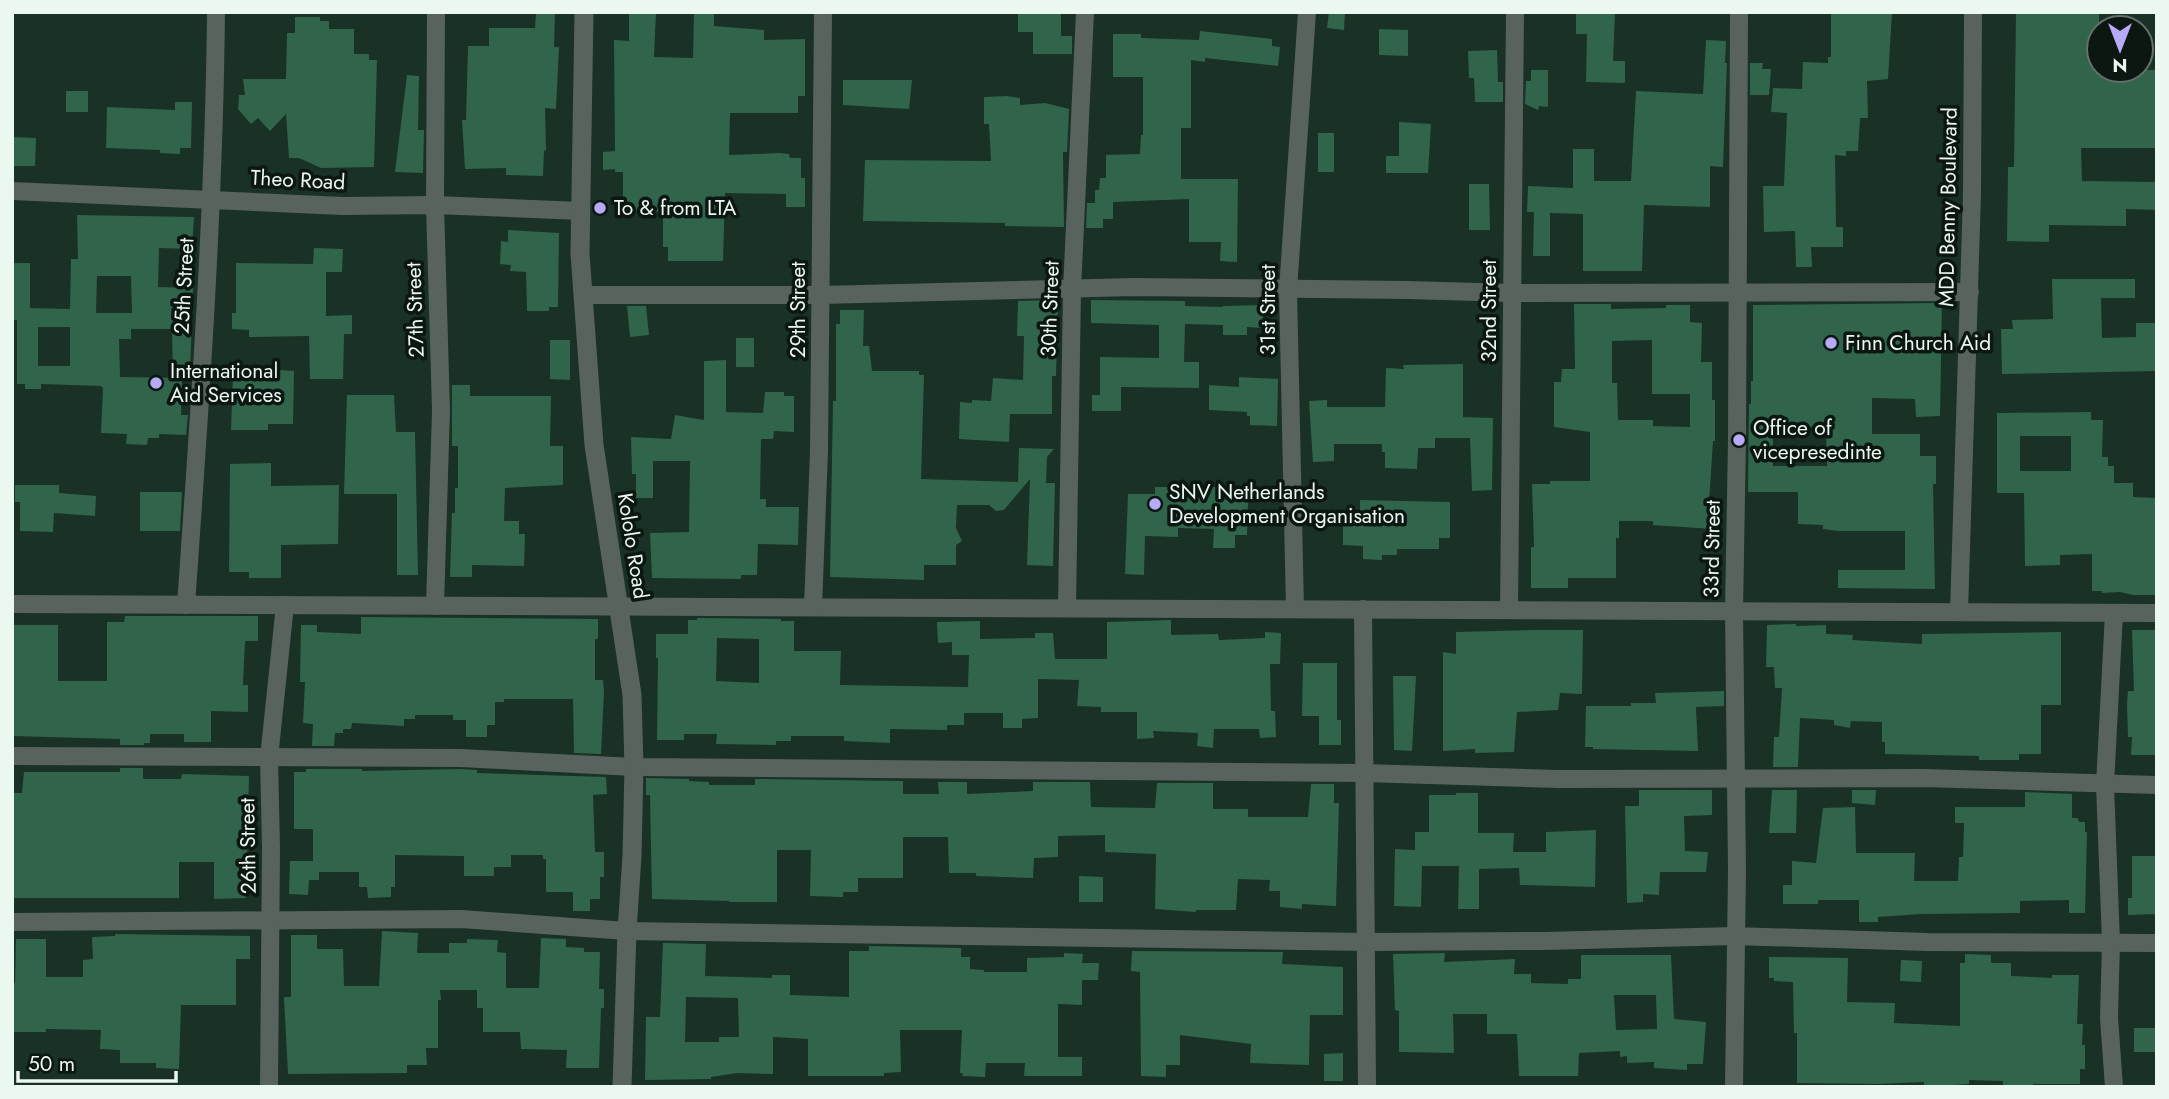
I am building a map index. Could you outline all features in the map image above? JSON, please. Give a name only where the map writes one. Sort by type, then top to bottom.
[{"type":"street","name":"25th Street","points":[[187,604],[201,404],[211,199],[216,12]]},
{"type":"street","name":"27th Street","points":[[435,606],[441,410],[435,205],[436,12]]},
{"type":"street","name":"Kololo Road","points":[[584,12],[580,253],[594,445],[632,695],[632,856],[622,1087]]},
{"type":"street","name":"29th Street","points":[[814,607],[819,451],[823,12]]},
{"type":"street","name":"30th Street","points":[[1067,608],[1072,290],[1085,12]]},
{"type":"street","name":"31st Street","points":[[1295,609],[1289,289],[1307,12]]},
{"type":"street","name":"32nd Street","points":[[1509,610],[1516,12]]},
{"type":"street","name":"33rd Street","points":[[1734,1087],[1734,611],[1739,12]]},
{"type":"street","name":"MDD Benny Boulevard","points":[[1959,612],[1970,292],[1973,12]]},
{"type":"street","name":"Theo Road","points":[[12,191],[343,206],[435,205],[581,211]]},
{"type":"street","points":[[583,295],[821,295],[1134,287],[1407,289],[1512,293],[1970,292]]},
{"type":"street","points":[[12,604],[2157,613]]},
{"type":"street","name":"26th Street","points":[[269,1087],[269,758],[285,605]]},
{"type":"street","points":[[1363,609],[1367,1087]]},
{"type":"street","points":[[2114,612],[2105,785],[2111,942],[2109,1018],[2114,1087]]},
{"type":"street","points":[[12,756],[460,758],[634,766],[1364,773],[1559,779],[1924,778],[2157,785]]},
{"type":"street","points":[[12,922],[461,919],[627,931],[1365,943],[1544,942],[1734,936],[1928,942],[2157,943]]},
{"type":"building","points":[[629,12],[656,12],[654,57],[693,58],[694,12],[714,12],[714,26],[764,30],[764,40],[805,39],[805,96],[798,96],[798,113],[730,113],[729,155],[780,153],[789,154],[790,158],[801,158],[801,178],[805,178],[805,207],[786,207],[786,194],[725,193],[723,261],[668,261],[668,247],[663,247],[663,212],[623,210],[623,172],[615,172],[615,169],[603,170],[603,152],[615,151],[614,40],[629,41]]},
{"type":"building","points":[[1018,12],[1061,12],[1061,36],[1072,36],[1072,54],[1033,54],[1033,32],[1018,32]]},
{"type":"building","points":[[1329,12],[1345,12],[1344,30],[1327,28]]},
{"type":"building","points":[[1576,12],[1615,12],[1613,61],[1625,61],[1625,83],[1586,82],[1587,34],[1576,34]]},
{"type":"building","points":[[1831,12],[1892,12],[1888,79],[1867,81],[1868,118],[1860,118],[1858,151],[1846,151],[1846,156],[1835,155],[1836,227],[1843,227],[1843,247],[1811,247],[1812,267],[1796,267],[1795,231],[1764,232],[1763,186],[1784,186],[1787,113],[1771,112],[1773,88],[1802,89],[1803,62],[1828,63],[1828,57],[1831,57]]},
{"type":"building","points":[[2016,12],[2099,12],[2085,14],[2085,84],[2155,84],[2157,70],[2157,148],[2081,148],[2082,181],[2157,182],[2157,210],[2126,209],[2126,226],[2049,225],[2049,242],[2007,241],[2008,167],[2014,167]]},
{"type":"building","points":[[536,13],[555,14],[554,47],[559,47],[556,109],[545,108],[546,150],[543,176],[506,175],[506,168],[465,169],[462,120],[466,120],[468,46],[489,46],[489,28],[535,28]]},
{"type":"building","points":[[295,17],[320,17],[320,21],[329,21],[329,29],[354,29],[354,54],[369,54],[369,60],[377,60],[374,167],[321,168],[299,158],[289,158],[286,114],[270,131],[258,118],[251,124],[238,109],[239,95],[245,95],[243,79],[286,79],[287,33],[295,33]]},
{"type":"building","points":[[1379,29],[1408,30],[1408,56],[1379,55]]},
{"type":"building","points":[[1200,31],[1272,39],[1272,46],[1280,47],[1278,66],[1205,58],[1205,62],[1191,60],[1191,128],[1181,128],[1181,179],[1238,179],[1237,262],[1220,261],[1221,242],[1189,242],[1189,199],[1113,202],[1113,219],[1103,219],[1103,228],[1086,228],[1087,203],[1095,203],[1095,190],[1099,190],[1100,178],[1106,178],[1106,155],[1140,154],[1143,135],[1143,77],[1113,77],[1113,34],[1199,40]]},
{"type":"building","points":[[1706,40],[1726,41],[1727,63],[1723,167],[1710,166],[1710,207],[1644,205],[1642,271],[1583,271],[1583,214],[1550,213],[1550,256],[1533,256],[1534,212],[1527,212],[1528,186],[1573,188],[1573,149],[1594,149],[1594,181],[1631,181],[1636,91],[1703,94]]},
{"type":"building","points":[[1497,50],[1498,82],[1503,82],[1503,102],[1475,102],[1474,78],[1469,78],[1468,51]]},
{"type":"building","points":[[1750,63],[1763,63],[1762,69],[1771,69],[1769,95],[1750,95]]},
{"type":"building","points":[[1531,70],[1548,70],[1548,107],[1539,106],[1538,110],[1525,104],[1526,81],[1531,81]]},
{"type":"building","points":[[407,75],[419,76],[418,130],[424,130],[423,173],[395,172]]},
{"type":"building","points":[[843,80],[912,80],[909,109],[843,105]]},
{"type":"building","points":[[66,91],[88,91],[88,112],[66,112]]},
{"type":"building","points":[[984,97],[1020,98],[1020,105],[1045,103],[1069,109],[1067,152],[1063,152],[1064,227],[1005,226],[1005,223],[863,221],[865,160],[991,161],[989,124],[984,124]]},
{"type":"building","points":[[175,102],[192,102],[191,148],[180,148],[180,154],[160,153],[160,150],[106,148],[107,107],[175,110]]},
{"type":"building","points":[[1399,122],[1431,124],[1428,173],[1386,173],[1386,156],[1399,156]]},
{"type":"building","points":[[1318,133],[1334,133],[1334,172],[1318,172]]},
{"type":"building","points":[[12,137],[36,138],[35,166],[12,166]]},
{"type":"building","points":[[1469,184],[1489,184],[1490,230],[1469,230]]},
{"type":"building","points":[[77,215],[194,217],[192,249],[159,248],[158,287],[193,288],[190,374],[173,375],[172,329],[131,329],[131,339],[119,339],[120,377],[182,378],[181,415],[188,415],[186,435],[159,434],[159,438],[148,438],[147,445],[126,444],[127,434],[101,433],[101,386],[41,384],[41,389],[25,389],[25,384],[17,384],[17,320],[12,320],[12,263],[30,263],[30,308],[70,309],[71,259],[78,259]],"holes":[[[97,276],[131,276],[132,313],[96,313]],[[38,327],[70,327],[70,366],[38,366]]]},
{"type":"building","points":[[508,230],[559,233],[558,307],[549,307],[549,311],[527,311],[526,272],[510,271],[511,265],[500,264],[501,241],[508,242]]},
{"type":"building","points":[[314,248],[343,249],[342,272],[326,272],[326,316],[352,315],[352,334],[344,334],[343,379],[310,379],[309,336],[249,337],[249,330],[232,329],[232,313],[236,313],[236,263],[313,264]]},
{"type":"building","points":[[2052,279],[2135,279],[2135,298],[2101,298],[2102,338],[2136,337],[2136,323],[2157,323],[2157,371],[2002,374],[2001,329],[2013,329],[2012,320],[2053,319]]},
{"type":"building","points":[[1058,300],[1052,414],[1010,414],[1009,442],[959,439],[960,402],[991,401],[993,378],[1023,380],[1024,336],[1017,336],[1018,301]]},
{"type":"building","points":[[1091,300],[1185,301],[1185,306],[1264,305],[1263,328],[1247,327],[1247,335],[1223,335],[1223,325],[1185,324],[1184,362],[1199,362],[1199,388],[1121,387],[1121,411],[1092,411],[1092,395],[1100,395],[1100,357],[1159,358],[1159,325],[1091,323]]},
{"type":"building","points":[[1942,303],[1940,416],[1916,417],[1915,399],[1872,398],[1872,434],[1920,434],[1920,456],[1936,456],[1936,484],[1933,484],[1935,589],[1838,588],[1838,570],[1905,570],[1905,531],[1839,531],[1823,529],[1823,525],[1798,524],[1798,492],[1748,492],[1753,305]],"holes":[[[1773,426],[1826,427],[1827,466],[1773,466]]]},
{"type":"building","points":[[1574,304],[1611,304],[1611,309],[1690,305],[1690,322],[1702,323],[1701,362],[1712,362],[1715,441],[1709,503],[1714,503],[1713,529],[1653,525],[1653,521],[1619,521],[1619,538],[1616,538],[1616,578],[1568,578],[1568,588],[1531,588],[1531,547],[1534,547],[1532,484],[1590,481],[1590,432],[1554,427],[1554,382],[1561,382],[1562,369],[1575,369]],"holes":[[[1652,340],[1652,394],[1690,394],[1690,427],[1653,426],[1653,420],[1618,420],[1617,383],[1612,383],[1612,341]]]},
{"type":"building","points":[[627,306],[646,306],[649,335],[630,337]]},
{"type":"building","points":[[840,310],[864,310],[863,346],[869,346],[872,371],[919,371],[919,375],[924,375],[921,479],[1018,482],[1019,448],[1054,449],[1047,457],[1046,483],[1055,483],[1053,566],[1027,565],[1030,479],[1004,510],[996,511],[989,505],[957,505],[956,528],[962,541],[956,545],[956,565],[924,565],[924,580],[830,577],[833,401],[836,401],[836,324],[840,324]]},
{"type":"building","points":[[736,338],[754,338],[754,367],[736,367]]},
{"type":"building","points":[[550,340],[570,340],[570,380],[550,379]]},
{"type":"building","points":[[726,360],[726,412],[763,413],[765,392],[784,392],[784,396],[794,396],[794,432],[774,431],[773,439],[761,439],[760,499],[766,499],[766,507],[799,507],[798,545],[758,544],[757,575],[741,575],[741,579],[652,578],[650,533],[689,532],[690,461],[653,461],[653,498],[636,498],[631,437],[671,439],[675,415],[704,420],[704,361]]},
{"type":"building","points":[[1463,364],[1463,417],[1493,418],[1492,490],[1472,491],[1470,438],[1435,438],[1435,448],[1418,448],[1417,469],[1385,468],[1382,444],[1334,444],[1334,461],[1313,462],[1309,401],[1327,400],[1327,407],[1385,407],[1386,368],[1404,369],[1403,365]]},
{"type":"building","points":[[263,369],[294,371],[293,424],[268,424],[268,430],[231,430],[233,376],[262,376]]},
{"type":"building","points":[[1239,377],[1278,379],[1277,426],[1250,425],[1247,412],[1209,410],[1209,385],[1239,387]]},
{"type":"building","points":[[452,385],[470,385],[470,396],[551,396],[550,446],[563,446],[563,485],[505,488],[504,521],[519,521],[519,534],[525,534],[524,566],[472,565],[472,577],[450,577],[452,513],[455,513],[455,488],[458,488],[458,446],[452,446]]},
{"type":"building","points":[[347,395],[394,395],[396,432],[415,432],[418,575],[397,575],[397,494],[344,494]]},
{"type":"building","points":[[2091,412],[2091,420],[2103,420],[2102,457],[2108,457],[2108,466],[2114,466],[2114,483],[2133,483],[2133,497],[2157,498],[2157,595],[2092,591],[2092,554],[2060,555],[2060,565],[2025,566],[2024,493],[1997,493],[1997,413]],"holes":[[[2020,436],[2071,436],[2071,471],[2020,471]]]},
{"type":"building","points":[[271,463],[271,486],[339,485],[338,544],[281,545],[281,578],[249,578],[249,572],[229,572],[230,464]]},
{"type":"building","points":[[15,485],[59,485],[59,493],[96,496],[95,516],[54,513],[53,532],[20,531],[20,502],[15,502]]},
{"type":"building","points":[[1155,487],[1218,487],[1218,499],[1248,502],[1247,535],[1235,535],[1235,548],[1213,548],[1214,529],[1178,528],[1178,537],[1145,536],[1144,575],[1125,574],[1128,494],[1155,494]]},
{"type":"building","points":[[140,492],[182,492],[180,531],[140,531]]},
{"type":"building","points":[[1360,500],[1450,502],[1450,538],[1439,538],[1439,549],[1397,549],[1397,555],[1382,555],[1382,560],[1363,559],[1363,546],[1343,545],[1343,523],[1353,523],[1354,513],[1360,513]]},
{"type":"building","points":[[125,616],[258,616],[258,641],[245,641],[243,685],[248,685],[248,712],[211,711],[211,742],[184,742],[184,734],[150,734],[150,743],[144,745],[120,745],[120,739],[12,736],[12,625],[58,625],[58,681],[107,681],[107,622],[124,622]]},
{"type":"building","points":[[361,617],[598,619],[595,680],[603,680],[604,692],[601,754],[574,753],[573,699],[504,699],[504,702],[495,702],[495,725],[487,725],[487,737],[466,737],[466,720],[453,720],[453,715],[415,715],[415,719],[404,719],[404,726],[352,723],[351,729],[335,733],[334,746],[312,746],[313,724],[303,723],[305,682],[300,682],[301,625],[317,625],[317,632],[361,634]]},
{"type":"building","points":[[688,620],[794,621],[794,651],[841,651],[840,685],[968,687],[969,655],[952,655],[952,642],[938,643],[937,622],[980,621],[980,639],[1035,638],[1035,633],[1053,633],[1055,659],[1107,659],[1107,622],[1171,620],[1171,635],[1218,634],[1219,640],[1265,638],[1265,632],[1281,633],[1280,664],[1270,664],[1271,711],[1275,711],[1276,737],[1260,738],[1259,729],[1214,729],[1213,748],[1197,746],[1198,733],[1153,731],[1154,738],[1137,739],[1137,712],[1101,712],[1101,707],[1077,706],[1079,680],[1038,679],[1038,718],[1022,719],[1022,728],[1003,728],[1003,713],[964,713],[964,725],[947,725],[947,730],[890,729],[890,743],[844,741],[844,736],[791,736],[791,741],[776,741],[776,745],[716,744],[717,734],[684,734],[684,740],[657,740],[656,634],[688,634]],"holes":[[[717,638],[759,639],[759,683],[716,681]]]},
{"type":"building","points":[[1767,625],[1826,625],[1826,634],[1853,635],[1852,640],[1922,644],[1922,634],[2061,632],[2061,705],[2041,705],[2041,754],[2019,754],[2019,760],[1979,760],[1979,756],[1885,754],[1882,722],[1851,721],[1850,728],[1834,725],[1834,720],[1800,718],[1798,767],[1773,767],[1774,737],[1779,737],[1782,688],[1775,688],[1774,667],[1766,667]]},
{"type":"building","points":[[1583,630],[1582,694],[1560,693],[1558,710],[1517,712],[1514,752],[1475,753],[1475,749],[1443,751],[1443,652],[1456,654],[1456,632]]},
{"type":"building","points":[[2132,630],[2155,630],[2157,755],[2131,755],[2132,737],[2128,737],[2127,704],[2128,691],[2134,691]]},
{"type":"building","points":[[1303,663],[1337,663],[1337,720],[1341,720],[1341,745],[1319,745],[1319,716],[1302,716]]},
{"type":"building","points":[[1393,676],[1416,676],[1412,751],[1394,750]]},
{"type":"building","points":[[1724,691],[1724,706],[1696,707],[1698,751],[1585,747],[1586,706],[1656,703],[1655,693]]},
{"type":"building","points":[[120,768],[143,768],[143,779],[181,779],[182,774],[249,776],[246,898],[214,899],[214,862],[179,862],[179,898],[12,898],[12,793],[22,793],[24,772],[120,772]]},
{"type":"building","points":[[306,769],[460,769],[477,770],[477,773],[606,777],[607,794],[593,795],[595,852],[604,852],[604,877],[600,877],[600,899],[590,899],[590,911],[573,911],[573,892],[546,892],[546,859],[543,859],[543,855],[511,855],[511,867],[494,867],[494,876],[464,876],[464,856],[395,855],[395,887],[391,887],[391,897],[368,898],[367,887],[359,887],[359,872],[319,872],[319,880],[309,880],[308,895],[289,894],[290,861],[313,861],[313,829],[294,829],[294,772],[306,772]]},
{"type":"building","points":[[646,778],[689,779],[709,782],[709,785],[755,785],[755,779],[903,781],[903,794],[939,794],[938,782],[967,782],[967,794],[1033,791],[1033,782],[1090,782],[1091,807],[1155,808],[1157,783],[1213,783],[1213,809],[1248,809],[1248,817],[1308,817],[1311,784],[1334,784],[1334,803],[1339,803],[1336,906],[1302,904],[1302,909],[1280,907],[1280,891],[1269,891],[1270,880],[1238,879],[1236,910],[1196,912],[1155,909],[1156,854],[1105,852],[1105,835],[1058,836],[1058,857],[1034,858],[1033,878],[949,873],[948,837],[903,837],[903,878],[858,878],[858,892],[843,892],[843,897],[810,896],[811,850],[777,850],[777,902],[652,899],[650,795],[646,795]]},
{"type":"building","points":[[1639,790],[1712,790],[1712,815],[1684,816],[1685,851],[1708,852],[1706,872],[1660,872],[1659,895],[1643,894],[1643,902],[1627,903],[1625,806],[1639,806]]},
{"type":"building","points":[[1772,790],[1797,790],[1796,833],[1769,833]]},
{"type":"building","points":[[1852,790],[1876,790],[1875,805],[1852,803]]},
{"type":"building","points":[[2025,792],[2072,794],[2072,818],[2085,822],[2087,832],[2085,913],[2069,913],[2069,900],[2020,901],[2020,913],[1921,914],[1878,917],[1878,922],[1859,922],[1859,900],[1818,900],[1818,904],[1783,904],[1783,885],[1792,885],[1792,861],[1816,863],[1823,808],[1855,807],[1856,853],[1915,853],[1914,881],[1958,881],[1959,857],[1963,857],[1964,823],[1955,823],[1955,807],[2025,807]]},
{"type":"building","points":[[1478,793],[1478,833],[1514,833],[1513,852],[1546,852],[1546,832],[1596,830],[1595,887],[1520,885],[1519,868],[1479,869],[1479,909],[1458,909],[1459,866],[1422,866],[1421,907],[1394,906],[1395,849],[1415,850],[1415,832],[1429,832],[1429,795]]},
{"type":"building","points":[[2132,856],[2157,856],[2157,914],[2128,915],[2128,898],[2132,898]]},
{"type":"building","points":[[1079,876],[1103,877],[1103,902],[1079,902]]},
{"type":"building","points":[[382,931],[418,933],[417,953],[449,953],[449,943],[467,943],[467,939],[498,940],[497,952],[506,953],[506,988],[539,988],[541,938],[566,939],[566,947],[584,948],[584,952],[600,952],[599,989],[604,989],[604,1008],[601,1008],[599,1068],[566,1068],[567,1050],[521,1049],[520,1032],[483,1032],[483,1008],[477,1008],[477,990],[440,990],[438,1048],[426,1048],[427,1065],[407,1065],[407,1073],[288,1074],[284,997],[291,997],[291,935],[317,935],[317,949],[343,949],[344,986],[379,986]]},
{"type":"building","points":[[115,934],[250,936],[250,959],[236,959],[236,1005],[181,1005],[179,1069],[156,1068],[156,1063],[120,1063],[120,1050],[100,1049],[101,1030],[46,1029],[46,1032],[12,1032],[12,983],[15,983],[16,939],[46,939],[46,977],[83,977],[83,960],[93,959],[92,937]]},
{"type":"building","points":[[663,943],[706,944],[705,976],[772,978],[772,975],[790,975],[790,995],[849,997],[849,951],[869,951],[869,946],[961,948],[961,957],[970,957],[970,969],[984,972],[1027,972],[1027,958],[1064,957],[1064,953],[1083,954],[1082,963],[1099,963],[1098,980],[1082,980],[1082,1005],[1058,1004],[1058,1057],[1082,1057],[1082,1076],[1024,1076],[1025,1063],[986,1063],[985,1077],[962,1076],[962,1030],[900,1030],[901,1072],[884,1073],[884,1076],[808,1076],[808,1039],[773,1037],[773,1074],[737,1073],[711,1079],[645,1080],[646,1017],[660,1017]],"holes":[[[686,997],[738,998],[739,1037],[719,1037],[719,1042],[685,1042]]]},
{"type":"building","points":[[1132,951],[1283,952],[1282,964],[1343,967],[1343,1015],[1310,1015],[1309,1065],[1250,1063],[1251,1044],[1180,1035],[1180,1065],[1166,1065],[1166,1077],[1141,1076],[1140,972],[1131,971]]},
{"type":"building","points":[[1445,953],[1444,962],[1515,959],[1514,974],[1531,974],[1531,983],[1568,984],[1568,979],[1581,979],[1581,955],[1671,955],[1674,1019],[1706,1022],[1703,1064],[1687,1064],[1687,1070],[1654,1068],[1654,1062],[1627,1063],[1627,1056],[1620,1057],[1620,1051],[1579,1053],[1578,1076],[1519,1076],[1517,1034],[1487,1034],[1487,1014],[1453,1014],[1454,1053],[1399,1052],[1399,1011],[1395,1010],[1393,954]],"holes":[[[1614,995],[1656,995],[1657,1029],[1616,1030]]]},
{"type":"building","points":[[1965,954],[1991,955],[1991,963],[2011,963],[2011,976],[2052,978],[2052,975],[2079,975],[2077,1024],[2083,1024],[2082,1045],[2085,1045],[2085,1069],[2080,1069],[2080,1084],[2003,1087],[2003,1081],[1969,1080],[1969,1084],[1941,1086],[1924,1086],[1924,1082],[1797,1083],[1793,982],[1774,981],[1774,978],[1769,978],[1769,957],[1848,958],[1847,1002],[1895,1003],[1894,1023],[1960,1026],[1960,963],[1965,963]]},
{"type":"building","points":[[1901,960],[1922,961],[1921,982],[1900,981]]},
{"type":"building","points":[[2134,1028],[2155,1028],[2155,1052],[2134,1052]]},
{"type":"building","points":[[1343,1053],[1343,1081],[1324,1081],[1324,1054]]},
{"type":"place","name":"To & from LTA","points":[[600,208]]},
{"type":"place","name":"Finn Church Aid","points":[[1831,343]]},
{"type":"place","name":"International Aid Services","points":[[156,383]]},
{"type":"place","name":"Office of vicepresedinte","points":[[1739,440]]},
{"type":"place","name":"SNV Netherlands Development Organisation","points":[[1155,504]]}]
